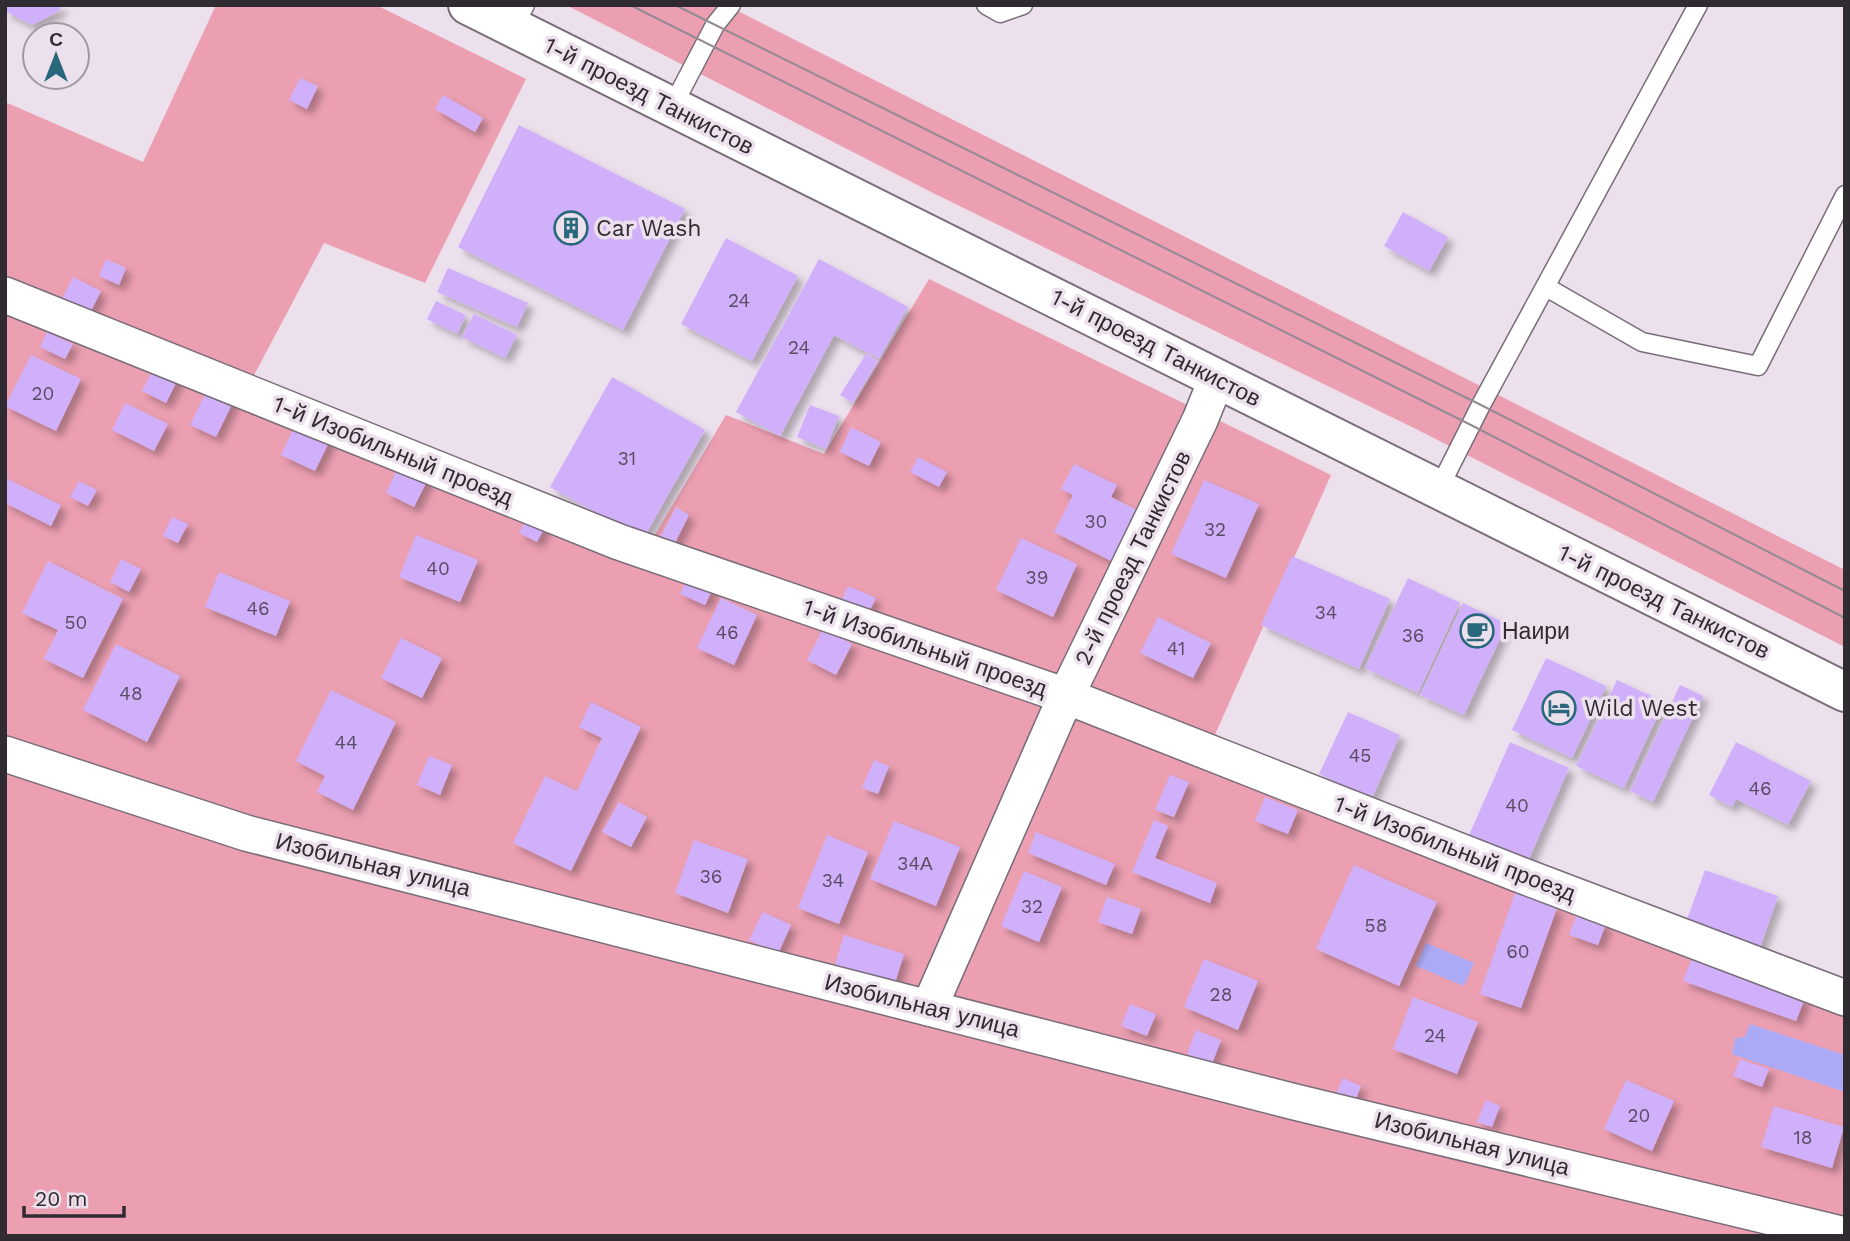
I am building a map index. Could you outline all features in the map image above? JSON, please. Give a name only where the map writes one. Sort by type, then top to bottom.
[{"type":"main road","name":"1-й проезд Танкистов","points":[[468,5],[519,16],[671,109],[1845,692]]},
{"type":"street","name":"1-й Изобильный проезд","points":[[5,295],[619,542],[1066,696],[1518,874],[1845,998]]},
{"type":"street","name":"2-й проезд Танкистов","points":[[929,1008],[1066,696],[1200,420],[1217,378]]},
{"type":"street","name":"Изобильная улица","points":[[5,754],[246,833],[1295,1102],[1845,1235]]},
{"type":"lane","points":[[671,109],[715,26],[731,5]]},
{"type":"lane","points":[[986,5],[1000,13],[1023,5]]},
{"type":"lane","points":[[1438,490],[1481,405],[1698,5]]},
{"type":"lane","points":[[1546,287],[1642,342],[1758,366],[1845,195]]},
{"type":"shaded area","points":[[216,5],[376,5],[526,79],[425,283],[324,243],[251,381],[649,545],[726,415],[824,454],[929,279],[1331,475],[1213,739],[1845,987],[1845,1236],[5,1236],[5,102],[143,162]]},
{"type":"shaded area","points":[[566,5],[726,5],[1845,570],[1845,647],[1418,430],[937,195]]},
{"type":"water","points":[[1426,943],[1474,963],[1464,986],[1416,966]]},
{"type":"water","points":[[1750,1024],[1845,1055],[1845,1092],[1732,1054],[1735,1038],[1745,1037]]},
{"type":"building","points":[[5,5],[62,5],[59,11],[40,21],[24,21],[5,11]]},
{"type":"building","points":[[300,78],[318,86],[307,109],[289,100]]},
{"type":"building","points":[[443,95],[483,118],[475,132],[435,109]]},
{"type":"building","name":"Car Wash","points":[[519,125],[685,209],[623,330],[458,247]]},
{"type":"building","points":[[1403,212],[1448,237],[1429,271],[1384,246]]},
{"type":"building","points":[[726,238],[798,276],[752,361],[681,324]]},
{"type":"building","points":[[106,259],[126,268],[119,285],[99,276]]},
{"type":"building","points":[[819,259],[908,307],[879,359],[834,335],[780,436],[736,412]]},
{"type":"building","points":[[448,268],[528,303],[517,327],[437,292]]},
{"type":"building","points":[[73,277],[101,291],[89,315],[61,301]]},
{"type":"building","points":[[436,301],[466,315],[457,334],[427,319]]},
{"type":"building","points":[[474,314],[517,335],[505,358],[462,337]]},
{"type":"building","points":[[47,332],[73,344],[65,359],[40,347]]},
{"type":"building","points":[[866,354],[878,361],[853,403],[840,395]]},
{"type":"building","points":[[31,355],[81,379],[56,431],[5,406]]},
{"type":"building","points":[[155,365],[179,377],[166,403],[142,391]]},
{"type":"building","points":[[612,377],[705,430],[643,539],[550,487]]},
{"type":"building","points":[[209,386],[235,398],[216,437],[190,425]]},
{"type":"building","points":[[125,403],[168,424],[154,451],[112,430]]},
{"type":"building","points":[[810,405],[839,416],[826,449],[797,437]]},
{"type":"building","points":[[297,421],[331,438],[315,471],[281,455]]},
{"type":"building","points":[[851,427],[881,442],[869,466],[840,452]]},
{"type":"building","points":[[918,457],[947,472],[939,487],[910,472]]},
{"type":"building","points":[[401,461],[430,475],[414,507],[386,493]]},
{"type":"building","points":[[1074,464],[1117,485],[1111,497],[1139,511],[1113,562],[1054,532],[1073,495],[1061,489]]},
{"type":"building","points":[[5,478],[61,505],[51,526],[5,503]]},
{"type":"building","points":[[1204,480],[1259,504],[1226,578],[1171,554]]},
{"type":"building","points":[[79,481],[97,490],[88,506],[70,497]]},
{"type":"building","points":[[676,507],[689,515],[675,543],[661,536]]},
{"type":"building","points":[[529,514],[547,523],[537,542],[519,533]]},
{"type":"building","points":[[172,517],[188,524],[178,543],[163,536]]},
{"type":"building","points":[[416,535],[478,560],[460,602],[399,577]]},
{"type":"building","points":[[1021,538],[1077,564],[1053,617],[996,590]]},
{"type":"building","points":[[1292,556],[1390,599],[1359,669],[1261,625]]},
{"type":"building","points":[[121,559],[141,569],[129,592],[110,582]]},
{"type":"building","points":[[48,561],[123,599],[83,678],[44,659],[58,630],[22,613]]},
{"type":"building","points":[[219,572],[290,601],[276,636],[205,607]]},
{"type":"building","points":[[689,575],[714,587],[705,605],[680,594]]},
{"type":"building","points":[[1408,578],[1460,603],[1418,693],[1365,668]]},
{"type":"building","points":[[848,586],[876,598],[865,620],[838,608]]},
{"type":"building","points":[[721,598],[757,615],[734,665],[697,648]]},
{"type":"building","points":[[1463,603],[1507,624],[1464,715],[1420,695]]},
{"type":"building","points":[[1158,617],[1211,643],[1193,678],[1140,653]]},
{"type":"building","points":[[823,629],[852,644],[836,675],[807,660]]},
{"type":"building","points":[[401,638],[442,658],[422,698],[381,678]]},
{"type":"building","points":[[116,644],[180,676],[147,742],[83,710]]},
{"type":"building","name":"Wild West","points":[[1546,658],[1606,686],[1572,758],[1512,730]]},
{"type":"building","points":[[1617,680],[1664,702],[1624,788],[1576,766]]},
{"type":"building","points":[[1680,685],[1703,696],[1653,802],[1630,791]]},
{"type":"building","points":[[331,690],[396,722],[353,810],[317,792],[325,776],[296,761]]},
{"type":"building","points":[[591,702],[641,727],[571,871],[513,843],[545,776],[577,791],[602,738],[579,727]]},
{"type":"building","points":[[1348,712],[1400,735],[1372,798],[1319,774]]},
{"type":"building","points":[[1510,742],[1569,768],[1525,868],[1466,842]]},
{"type":"building","points":[[1736,742],[1811,781],[1788,825],[1736,799],[1732,807],[1709,795]]},
{"type":"building","points":[[429,756],[452,765],[440,795],[417,785]]},
{"type":"building","points":[[874,760],[889,766],[878,794],[862,788]]},
{"type":"building","points":[[1170,775],[1189,782],[1174,817],[1155,810]]},
{"type":"building","points":[[1265,797],[1298,810],[1288,834],[1255,821]]},
{"type":"building","points":[[619,802],[647,817],[631,847],[602,832]]},
{"type":"building","points":[[1154,820],[1168,826],[1155,858],[1217,883],[1210,903],[1132,872]]},
{"type":"building","points":[[894,821],[960,847],[936,906],[870,879]]},
{"type":"building","points":[[1036,832],[1115,864],[1106,885],[1028,853]]},
{"type":"building","points":[[827,835],[868,852],[839,924],[798,908]]},
{"type":"building","points":[[694,840],[748,859],[728,913],[675,893]]},
{"type":"building","points":[[1354,865],[1437,902],[1399,986],[1316,949]]},
{"type":"building","points":[[1705,870],[1778,896],[1760,948],[1686,922]]},
{"type":"building","points":[[1024,871],[1062,887],[1039,942],[1001,926]]},
{"type":"building","points":[[1515,893],[1557,908],[1521,1008],[1480,994]]},
{"type":"building","points":[[1107,897],[1141,909],[1132,934],[1098,922]]},
{"type":"building","points":[[763,912],[791,925],[778,954],[749,940]]},
{"type":"building","points":[[1577,913],[1606,924],[1598,945],[1569,935]]},
{"type":"building","points":[[844,935],[904,954],[894,986],[834,968]]},
{"type":"building","points":[[1692,958],[1805,998],[1796,1021],[1683,981]]},
{"type":"building","points":[[1204,959],[1258,981],[1238,1030],[1184,1007]]},
{"type":"building","points":[[1413,997],[1478,1022],[1457,1074],[1393,1049]]},
{"type":"building","points":[[1130,1004],[1156,1014],[1147,1036],[1121,1026]]},
{"type":"building","points":[[1196,1030],[1221,1040],[1212,1064],[1187,1054]]},
{"type":"building","points":[[1740,1059],[1769,1069],[1762,1087],[1733,1076]]},
{"type":"building","points":[[1343,1078],[1361,1086],[1354,1104],[1335,1097]]},
{"type":"building","points":[[1626,1080],[1674,1101],[1652,1151],[1604,1129]]},
{"type":"building","points":[[1486,1100],[1500,1106],[1492,1127],[1477,1122]]},
{"type":"building","points":[[1774,1106],[1844,1127],[1832,1168],[1761,1147]]},
{"type":"tram line","points":[[630,5],[1471,425],[1845,618]]},
{"type":"tram line","points":[[675,5],[1481,405],[1845,591]]},
{"type":"place","name":"Car Wash","points":[[571,228]]},
{"type":"place","name":"Наири","points":[[1477,631]]},
{"type":"place","name":"Wild West","points":[[1559,708]]}]
